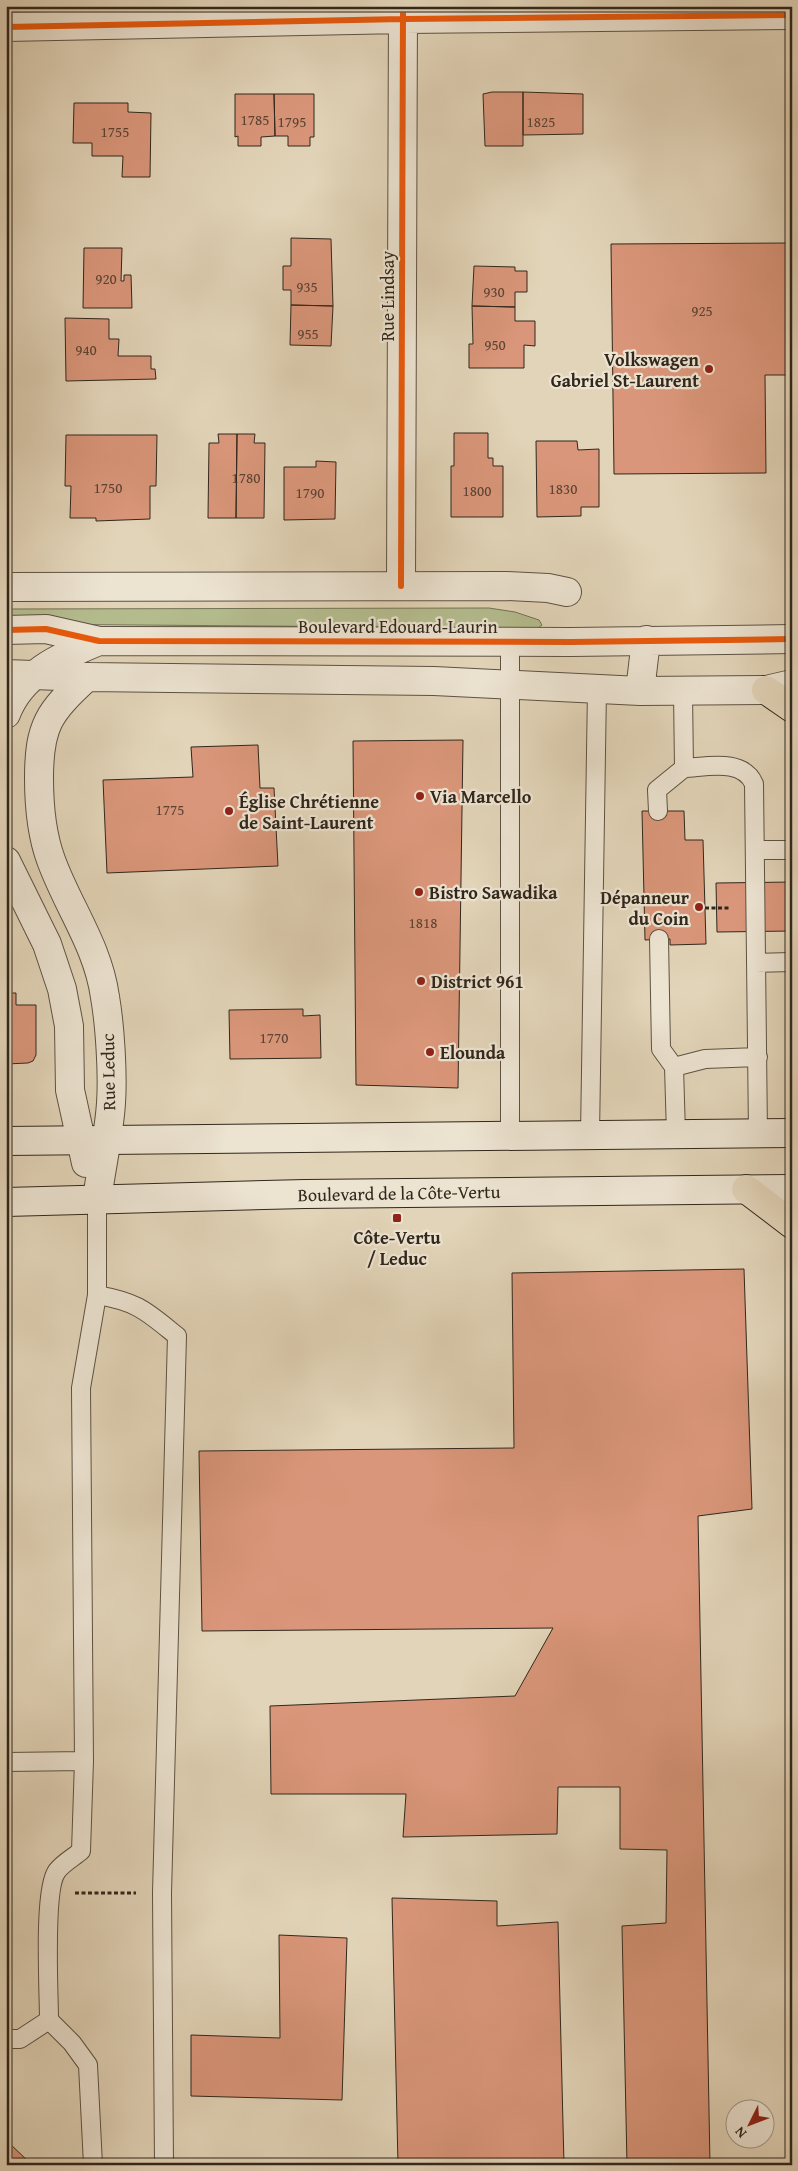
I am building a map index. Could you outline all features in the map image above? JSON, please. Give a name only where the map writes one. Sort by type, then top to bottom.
[{"type":"main road","points":[[779,687],[792,708]]},
{"type":"main road","points":[[746,1189],[792,1224]]},
{"type":"street","points":[[6,26],[403,12],[792,15]]},
{"type":"street","name":"Rue Lindsay","points":[[401,586],[403,12]]},
{"type":"street","points":[[6,587],[531,587],[567,592]]},
{"type":"street","name":"Boulevard Edouard-Laurin","points":[[6,630],[46,630],[99,641],[510,642],[792,639]]},
{"type":"street","points":[[640,691],[646,640]]},
{"type":"street","points":[[6,714],[20,689],[34,675],[54,660],[99,641]]},
{"type":"street","points":[[6,674],[87,677],[510,683],[640,691],[779,687]]},
{"type":"street","name":"Rue Leduc","points":[[87,677],[60,702],[47,723],[40,744],[39,795],[40,820],[51,860],[83,927],[103,981],[111,1103],[93,1140]]},
{"type":"street","name":"Rue Leduc","points":[[8,869],[47,944],[62,989],[68,1026],[70,1090],[93,1140],[97,1200]]},
{"type":"street","points":[[6,1141],[792,1133]]},
{"type":"street","name":"Boulevard de la Côte-Vertu","points":[[6,1202],[305,1194],[792,1189]]},
{"type":"lane","points":[[510,642],[510,1136]]},
{"type":"lane","points":[[590,1135],[597,689]]},
{"type":"lane","points":[[683,691],[684,768]]},
{"type":"lane","points":[[658,811],[657,790],[684,768],[728,766],[747,773],[754,784],[758,1133]]},
{"type":"lane","points":[[755,850],[792,850]]},
{"type":"lane","points":[[659,939],[661,1049],[674,1067],[676,1134]]},
{"type":"lane","points":[[756,963],[792,962]]},
{"type":"lane","points":[[674,1067],[705,1059],[758,1057]]},
{"type":"lane","points":[[93,2165],[88,2065],[72,2043],[49,2020],[50,1893],[56,1871],[81,1851],[84,1761],[81,1388],[96,1295],[97,1200]]},
{"type":"lane","points":[[96,1295],[124,1300],[142,1308],[177,1336],[162,1893],[164,2165]]},
{"type":"lane","points":[[6,1762],[84,1761]]},
{"type":"lane","points":[[6,2039],[20,2039],[49,2020]]},
{"type":"path","points":[[705,908],[710,907]]},
{"type":"path","points":[[50,1893],[162,1893]]},
{"type":"green space","points":[[489,608],[515,612],[539,620],[542,625],[538,628],[517,628],[6,624],[6,609]]},
{"type":"building","points":[[492,92],[523,92],[523,146],[485,146],[483,94]]},
{"type":"building","points":[[523,92],[583,94],[583,134],[523,135]]},
{"type":"building","points":[[235,94],[274,94],[275,136],[261,137],[261,146],[238,146],[238,136],[235,137]]},
{"type":"building","points":[[274,94],[314,94],[314,137],[310,137],[310,146],[288,146],[288,136],[275,136]]},
{"type":"building","points":[[74,103],[128,103],[128,112],[151,113],[150,177],[122,177],[123,156],[92,156],[92,143],[73,143]]},
{"type":"building","points":[[291,238],[331,239],[333,306],[291,305],[291,290],[283,290],[283,266],[291,266]]},
{"type":"building","points":[[792,243],[792,375],[765,375],[766,473],[614,474],[611,244]]},
{"type":"building","points":[[84,248],[122,248],[121,281],[124,281],[124,275],[131,275],[132,308],[83,308]]},
{"type":"building","points":[[474,266],[515,267],[515,271],[527,271],[527,292],[515,292],[515,307],[472,306]]},
{"type":"building","points":[[291,305],[333,306],[331,346],[290,345]]},
{"type":"building","points":[[472,306],[515,307],[515,321],[535,321],[535,346],[524,345],[524,368],[469,368],[469,344],[473,344]]},
{"type":"building","points":[[65,318],[109,319],[109,339],[119,339],[118,356],[151,356],[151,369],[155,369],[156,379],[66,381]]},
{"type":"building","points":[[454,433],[488,433],[488,458],[493,458],[493,466],[503,466],[503,517],[451,517],[451,466],[454,466]]},
{"type":"building","points":[[218,434],[237,434],[236,518],[208,518],[209,443],[219,443]]},
{"type":"building","points":[[237,434],[255,434],[254,443],[265,443],[264,518],[236,518]]},
{"type":"building","points":[[66,435],[157,435],[156,486],[150,486],[150,519],[96,521],[96,518],[70,518],[71,486],[65,486]]},
{"type":"building","points":[[536,441],[577,441],[578,450],[599,449],[599,507],[581,507],[581,516],[537,517]]},
{"type":"building","points":[[316,461],[336,462],[335,519],[284,520],[284,467],[316,467]]},
{"type":"building","points":[[463,740],[458,1088],[356,1085],[353,741]]},
{"type":"building","points":[[258,745],[260,788],[274,788],[278,866],[107,873],[103,780],[193,777],[191,747]]},
{"type":"building","points":[[642,811],[684,811],[685,840],[703,840],[706,944],[670,945],[670,939],[645,940]]},
{"type":"building","points":[[792,882],[792,931],[717,932],[716,883]]},
{"type":"building","points":[[9,993],[16,993],[16,1005],[36,1005],[36,1055],[33,1061],[28,1063],[6,1064],[6,996],[9,996]]},
{"type":"building","points":[[303,1009],[303,1016],[320,1015],[321,1058],[230,1059],[229,1010]]},
{"type":"building","points":[[744,1269],[752,1509],[698,1516],[710,2165],[627,2165],[622,1926],[666,1923],[667,1850],[620,1849],[620,1787],[558,1787],[557,1834],[403,1837],[406,1794],[271,1794],[270,1706],[515,1696],[553,1628],[202,1631],[199,1451],[514,1448],[512,1273]]},
{"type":"building","points":[[392,1898],[497,1901],[497,1926],[558,1922],[564,2165],[398,2165]]},
{"type":"building","points":[[279,1935],[347,1938],[342,2100],[191,2096],[191,2035],[280,2038]]},
{"type":"building","points":[[6,2140],[31,2164],[6,2165]]},
{"type":"cycle path","points":[[401,586],[403,6]]},
{"type":"cycle path","points":[[6,27],[403,19],[792,15]]},
{"type":"cycle path","points":[[6,630],[46,629],[99,641],[571,642],[792,639]]},
{"type":"place","name":"Volkswagen Gabriel St-Laurent","points":[[709,369]]},
{"type":"place","name":"Via Marcello","points":[[420,796]]},
{"type":"place","name":"Église Chrétienne de Saint-Laurent","points":[[229,811]]},
{"type":"place","name":"Bistro Sawadika","points":[[419,892]]},
{"type":"place","name":"Dépanneur du Coin","points":[[699,907]]},
{"type":"place","name":"District 961","points":[[421,981]]},
{"type":"place","name":"Elounda","points":[[430,1052]]},
{"type":"place","name":"Côte-Vertu / Leduc","points":[[397,1218]]}]
